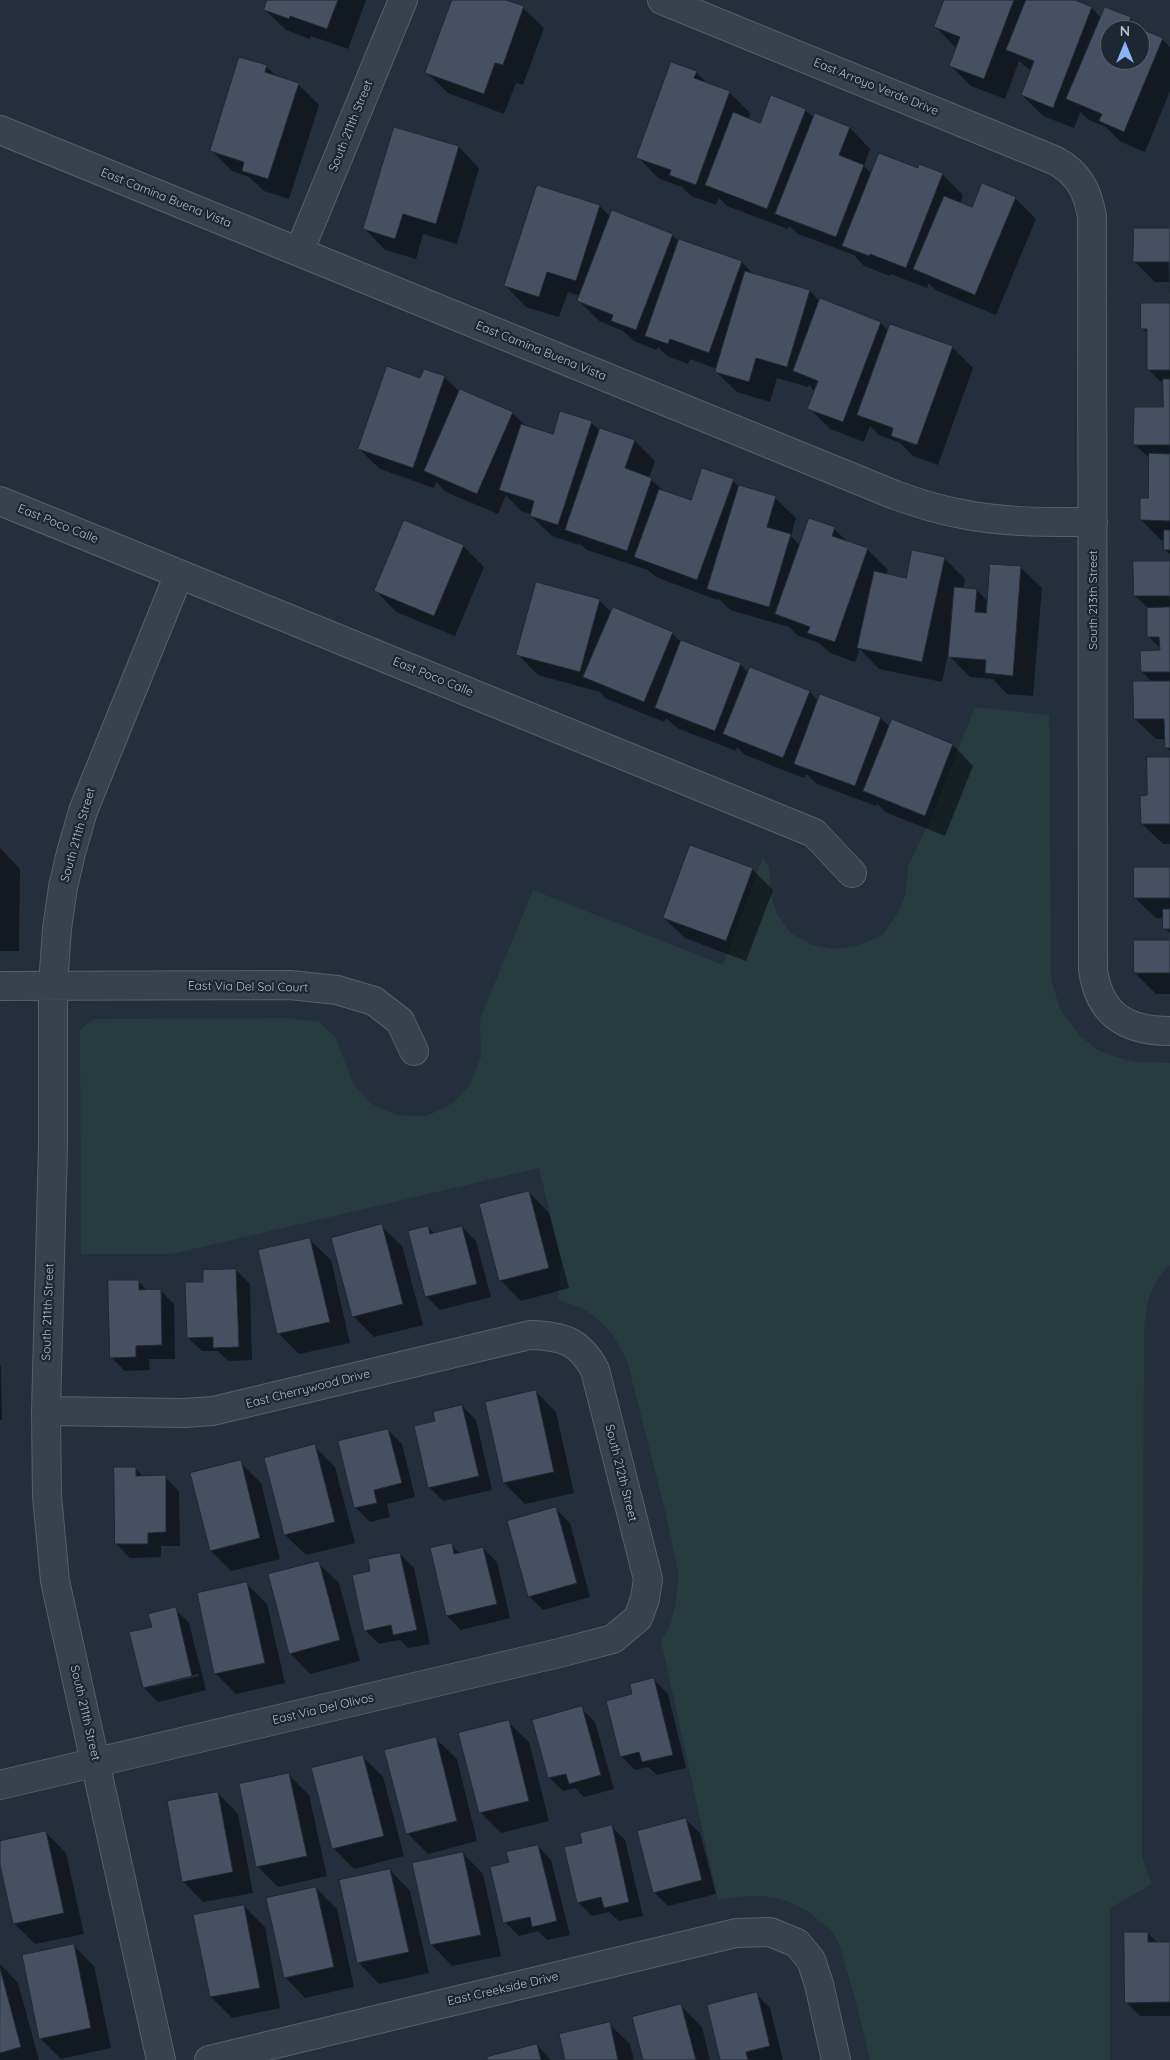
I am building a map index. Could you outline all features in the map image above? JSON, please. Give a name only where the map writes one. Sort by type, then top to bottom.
[{"type":"street","name":"South 211th Street","points":[[300,252],[402,0]]},
{"type":"street","name":"East Arroyo Verde Drive","points":[[662,0],[1054,160],[1072,172],[1083,185]]},
{"type":"street","name":"East Camina Buena Vista","points":[[0,130],[895,496],[930,507],[992,519],[1031,522],[1093,522]]},
{"type":"street","name":"South 213th Street","points":[[1083,185],[1090,200],[1092,217],[1093,969],[1095,986],[1111,1013],[1136,1028],[1170,1031]]},
{"type":"street","name":"East Poco Calle","points":[[0,501],[814,833],[852,873]]},
{"type":"street","name":"South 211th Street","points":[[161,2060],[55,1581],[47,1496],[46,1411],[53,1145],[54,986],[57,929],[63,887],[83,811],[179,574]]},
{"type":"street","name":"East Via Del Sol Court","points":[[0,986],[290,986],[337,990],[374,1001],[400,1021],[414,1051]]},
{"type":"street","name":"East Cherrywood Drive","points":[[46,1411],[213,1411],[530,1335],[566,1339]]},
{"type":"street","name":"South 212th Street","points":[[566,1339],[587,1355],[595,1370],[648,1579],[645,1599],[638,1618]]},
{"type":"street","name":"East Via Del Olivos","points":[[0,1785],[613,1639],[638,1618]]},
{"type":"street","name":"East Creekside Drive","points":[[209,2060],[736,1933],[770,1932],[797,1944],[811,1960],[836,2060]]},
{"type":"green space","points":[[975,707],[1049,715],[1051,979],[1060,1009],[1079,1035],[1099,1051],[1133,1062],[1170,1063],[1170,1265],[1153,1288],[1147,1305],[1144,1334],[1142,1857],[1152,1884],[1110,1908],[1110,2060],[870,2060],[841,1951],[836,1936],[830,1929],[809,1913],[785,1901],[760,1896],[718,1900],[661,1641],[670,1626],[679,1576],[664,1506],[627,1360],[613,1335],[598,1319],[582,1308],[558,1300],[561,1260],[539,1168],[172,1254],[81,1254],[80,1030],[93,1019],[288,1018],[319,1022],[336,1038],[353,1084],[372,1104],[397,1115],[427,1116],[453,1103],[469,1086],[481,1057],[480,1019],[533,890],[723,965],[763,856],[769,868],[770,892],[777,914],[791,933],[810,944],[832,949],[857,946],[883,935],[897,914],[906,893],[908,867],[930,820]]},
{"type":"building","points":[[267,0],[338,0],[327,29],[290,16],[289,19],[264,10]]},
{"type":"building","points":[[452,0],[506,0],[524,6],[503,65],[495,63],[484,94],[425,73]]},
{"type":"building","points":[[944,0],[1014,0],[984,79],[949,66],[960,37],[934,27]]},
{"type":"building","points":[[1026,0],[1075,0],[1092,7],[1053,108],[1021,95],[1034,61],[1006,50]]},
{"type":"building","points":[[1105,7],[1131,17],[1130,20],[1100,20],[1100,70],[1150,70],[1124,132],[1099,121],[1102,114],[1066,99]]},
{"type":"building","points":[[1150,33],[1163,38],[1150,69]]},
{"type":"building","points":[[239,57],[267,65],[265,72],[299,83],[268,179],[242,171],[244,162],[210,151]]},
{"type":"building","points":[[671,62],[697,71],[694,78],[730,91],[696,185],[669,175],[671,170],[636,158]]},
{"type":"building","points":[[771,95],[806,109],[767,209],[705,185],[733,112],[760,123]]},
{"type":"building","points":[[815,113],[850,127],[839,155],[864,165],[836,237],[775,214]]},
{"type":"building","points":[[394,127],[459,146],[436,224],[403,214],[395,239],[363,229]]},
{"type":"building","points":[[879,153],[918,168],[919,164],[943,173],[906,268],[870,254],[869,256],[842,246]]},
{"type":"building","points":[[982,183],[1016,197],[975,295],[913,269],[944,196],[972,207]]},
{"type":"building","points":[[537,185],[600,205],[576,281],[547,272],[539,297],[504,286]]},
{"type":"building","points":[[612,210],[673,234],[636,330],[611,321],[613,315],[577,301]]},
{"type":"building","points":[[1134,228],[1170,228],[1170,293],[1169,262],[1133,262]]},
{"type":"building","points":[[679,239],[742,261],[709,353],[670,339],[668,344],[645,336]]},
{"type":"building","points":[[745,271],[810,290],[787,367],[756,358],[749,382],[715,372]]},
{"type":"building","points":[[820,298],[881,322],[843,422],[807,409],[818,381],[793,371]]},
{"type":"building","points":[[1141,303],[1170,303],[1170,370],[1147,370],[1147,329],[1141,329]]},
{"type":"building","points":[[890,324],[953,346],[917,445],[891,436],[893,428],[857,415]]},
{"type":"building","points":[[387,366],[420,378],[424,369],[445,376],[413,468],[358,449]]},
{"type":"building","points":[[1163,379],[1170,379],[1170,445],[1133,445],[1134,407],[1163,407]]},
{"type":"building","points":[[460,389],[513,412],[477,494],[424,471]]},
{"type":"building","points":[[560,411],[592,421],[558,525],[530,516],[534,501],[499,490],[521,424],[553,434]]},
{"type":"building","points":[[600,428],[635,440],[625,468],[652,478],[627,551],[565,530]]},
{"type":"building","points":[[1149,453],[1170,454],[1170,521],[1140,520],[1140,498],[1148,498]]},
{"type":"building","points":[[702,468],[734,479],[697,580],[634,557],[659,489],[691,500]]},
{"type":"building","points":[[739,485],[776,496],[767,527],[791,534],[769,607],[707,589]]},
{"type":"building","points":[[809,518],[835,527],[832,536],[868,548],[835,642],[807,633],[810,627],[775,614]]},
{"type":"building","points":[[404,520],[464,545],[434,616],[374,591]]},
{"type":"building","points":[[1164,530],[1170,530],[1170,550],[1164,550]]},
{"type":"building","points":[[912,550],[945,557],[922,662],[857,648],[874,571],[906,578]]},
{"type":"building","points":[[1133,561],[1170,561],[1170,596],[1134,596]]},
{"type":"building","points":[[990,564],[1021,566],[1013,676],[985,673],[986,660],[948,657],[954,587],[977,589],[975,612],[986,613]]},
{"type":"building","points":[[536,582],[600,599],[580,672],[516,655]]},
{"type":"building","points":[[613,607],[673,632],[644,702],[583,677]]},
{"type":"building","points":[[1170,607],[1170,672],[1141,672],[1140,651],[1160,650],[1159,637],[1147,637],[1147,608]]},
{"type":"building","points":[[681,640],[741,663],[715,731],[655,708]]},
{"type":"building","points":[[750,667],[810,691],[783,758],[723,734]]},
{"type":"building","points":[[1133,681],[1170,681],[1170,748],[1165,748],[1164,719],[1134,719]]},
{"type":"building","points":[[820,694],[881,717],[855,786],[794,764]]},
{"type":"building","points":[[892,719],[953,744],[925,816],[863,791]]},
{"type":"building","points":[[1147,757],[1170,757],[1170,824],[1141,824],[1140,796],[1147,795]]},
{"type":"building","points":[[690,845],[753,868],[726,941],[663,918]]},
{"type":"building","points":[[1134,867],[1170,867],[1170,898],[1134,898]]},
{"type":"building","points":[[1163,909],[1170,909],[1170,929],[1163,929]]},
{"type":"building","points":[[1134,940],[1170,940],[1170,973],[1134,973]]},
{"type":"building","points":[[529,1191],[549,1268],[499,1281],[479,1204]]},
{"type":"building","points":[[382,1224],[403,1304],[352,1317],[331,1238]]},
{"type":"building","points":[[428,1226],[430,1234],[462,1226],[477,1284],[425,1297],[408,1231]]},
{"type":"building","points":[[310,1238],[330,1322],[277,1334],[258,1250]]},
{"type":"building","points":[[236,1269],[239,1347],[213,1348],[213,1337],[187,1338],[185,1282],[203,1282],[203,1270]]},
{"type":"building","points":[[108,1280],[139,1280],[139,1290],[161,1289],[162,1345],[136,1346],[136,1357],[110,1358]]},
{"type":"building","points":[[536,1390],[554,1472],[503,1483],[485,1402]]},
{"type":"building","points":[[462,1405],[479,1476],[428,1488],[414,1426],[435,1421],[433,1412]]},
{"type":"building","points":[[388,1429],[402,1483],[374,1490],[377,1503],[354,1508],[338,1441]]},
{"type":"building","points":[[315,1444],[335,1522],[284,1535],[264,1458]]},
{"type":"building","points":[[241,1460],[260,1538],[210,1551],[190,1473]]},
{"type":"building","points":[[114,1467],[136,1467],[136,1476],[166,1475],[166,1532],[148,1533],[148,1544],[115,1544]]},
{"type":"building","points":[[556,1507],[577,1583],[528,1597],[507,1521]]},
{"type":"building","points":[[452,1543],[454,1554],[483,1547],[497,1604],[446,1616],[430,1548]]},
{"type":"building","points":[[400,1553],[417,1630],[393,1635],[391,1625],[364,1631],[352,1575],[370,1571],[368,1559]]},
{"type":"building","points":[[319,1561],[340,1640],[289,1654],[268,1574]]},
{"type":"building","points":[[247,1582],[265,1663],[214,1674],[197,1593]]},
{"type":"building","points":[[176,1607],[192,1676],[143,1688],[129,1632],[152,1627],[148,1614]]},
{"type":"building","points":[[654,1678],[673,1755],[642,1762],[639,1752],[620,1757],[606,1701],[632,1694],[630,1684]]},
{"type":"building","points":[[582,1706],[601,1775],[569,1784],[566,1774],[548,1778],[532,1720]]},
{"type":"building","points":[[509,1720],[529,1801],[479,1813],[458,1733]]},
{"type":"building","points":[[436,1737],[457,1821],[406,1834],[384,1750]]},
{"type":"building","points":[[363,1755],[384,1836],[332,1849],[311,1768]]},
{"type":"building","points":[[289,1773],[307,1856],[256,1867],[239,1784]]},
{"type":"building","points":[[218,1792],[233,1872],[182,1882],[167,1801]]},
{"type":"building","points":[[686,1818],[702,1880],[653,1893],[637,1831]]},
{"type":"building","points":[[612,1825],[629,1902],[604,1908],[601,1897],[577,1903],[564,1847],[582,1843],[580,1833]]},
{"type":"building","points":[[46,1831],[64,1913],[13,1924],[0,1865],[0,1841]]},
{"type":"building","points":[[538,1845],[557,1921],[532,1927],[530,1917],[503,1923],[490,1867],[509,1862],[506,1852]]},
{"type":"building","points":[[463,1852],[481,1935],[430,1945],[412,1863]]},
{"type":"building","points":[[390,1869],[409,1952],[357,1963],[339,1880]]},
{"type":"building","points":[[316,1887],[334,1967],[284,1978],[266,1898]]},
{"type":"building","points":[[244,1905],[260,1988],[210,1997],[193,1915]]},
{"type":"building","points":[[1124,1932],[1148,1932],[1148,1942],[1170,1942],[1170,2002],[1125,2003]]},
{"type":"building","points":[[74,1944],[91,2028],[39,2039],[22,1955]]},
{"type":"building","points":[[0,1968],[21,2047],[0,2053]]},
{"type":"building","points":[[757,1992],[770,2046],[746,2052],[748,2060],[720,2060],[707,2005]]},
{"type":"building","points":[[681,2004],[696,2060],[643,2060],[632,2017]]},
{"type":"building","points":[[610,2022],[618,2060],[565,2060],[559,2034]]},
{"type":"building","points":[[537,2044],[541,2060],[487,2060],[487,2057]]}]
